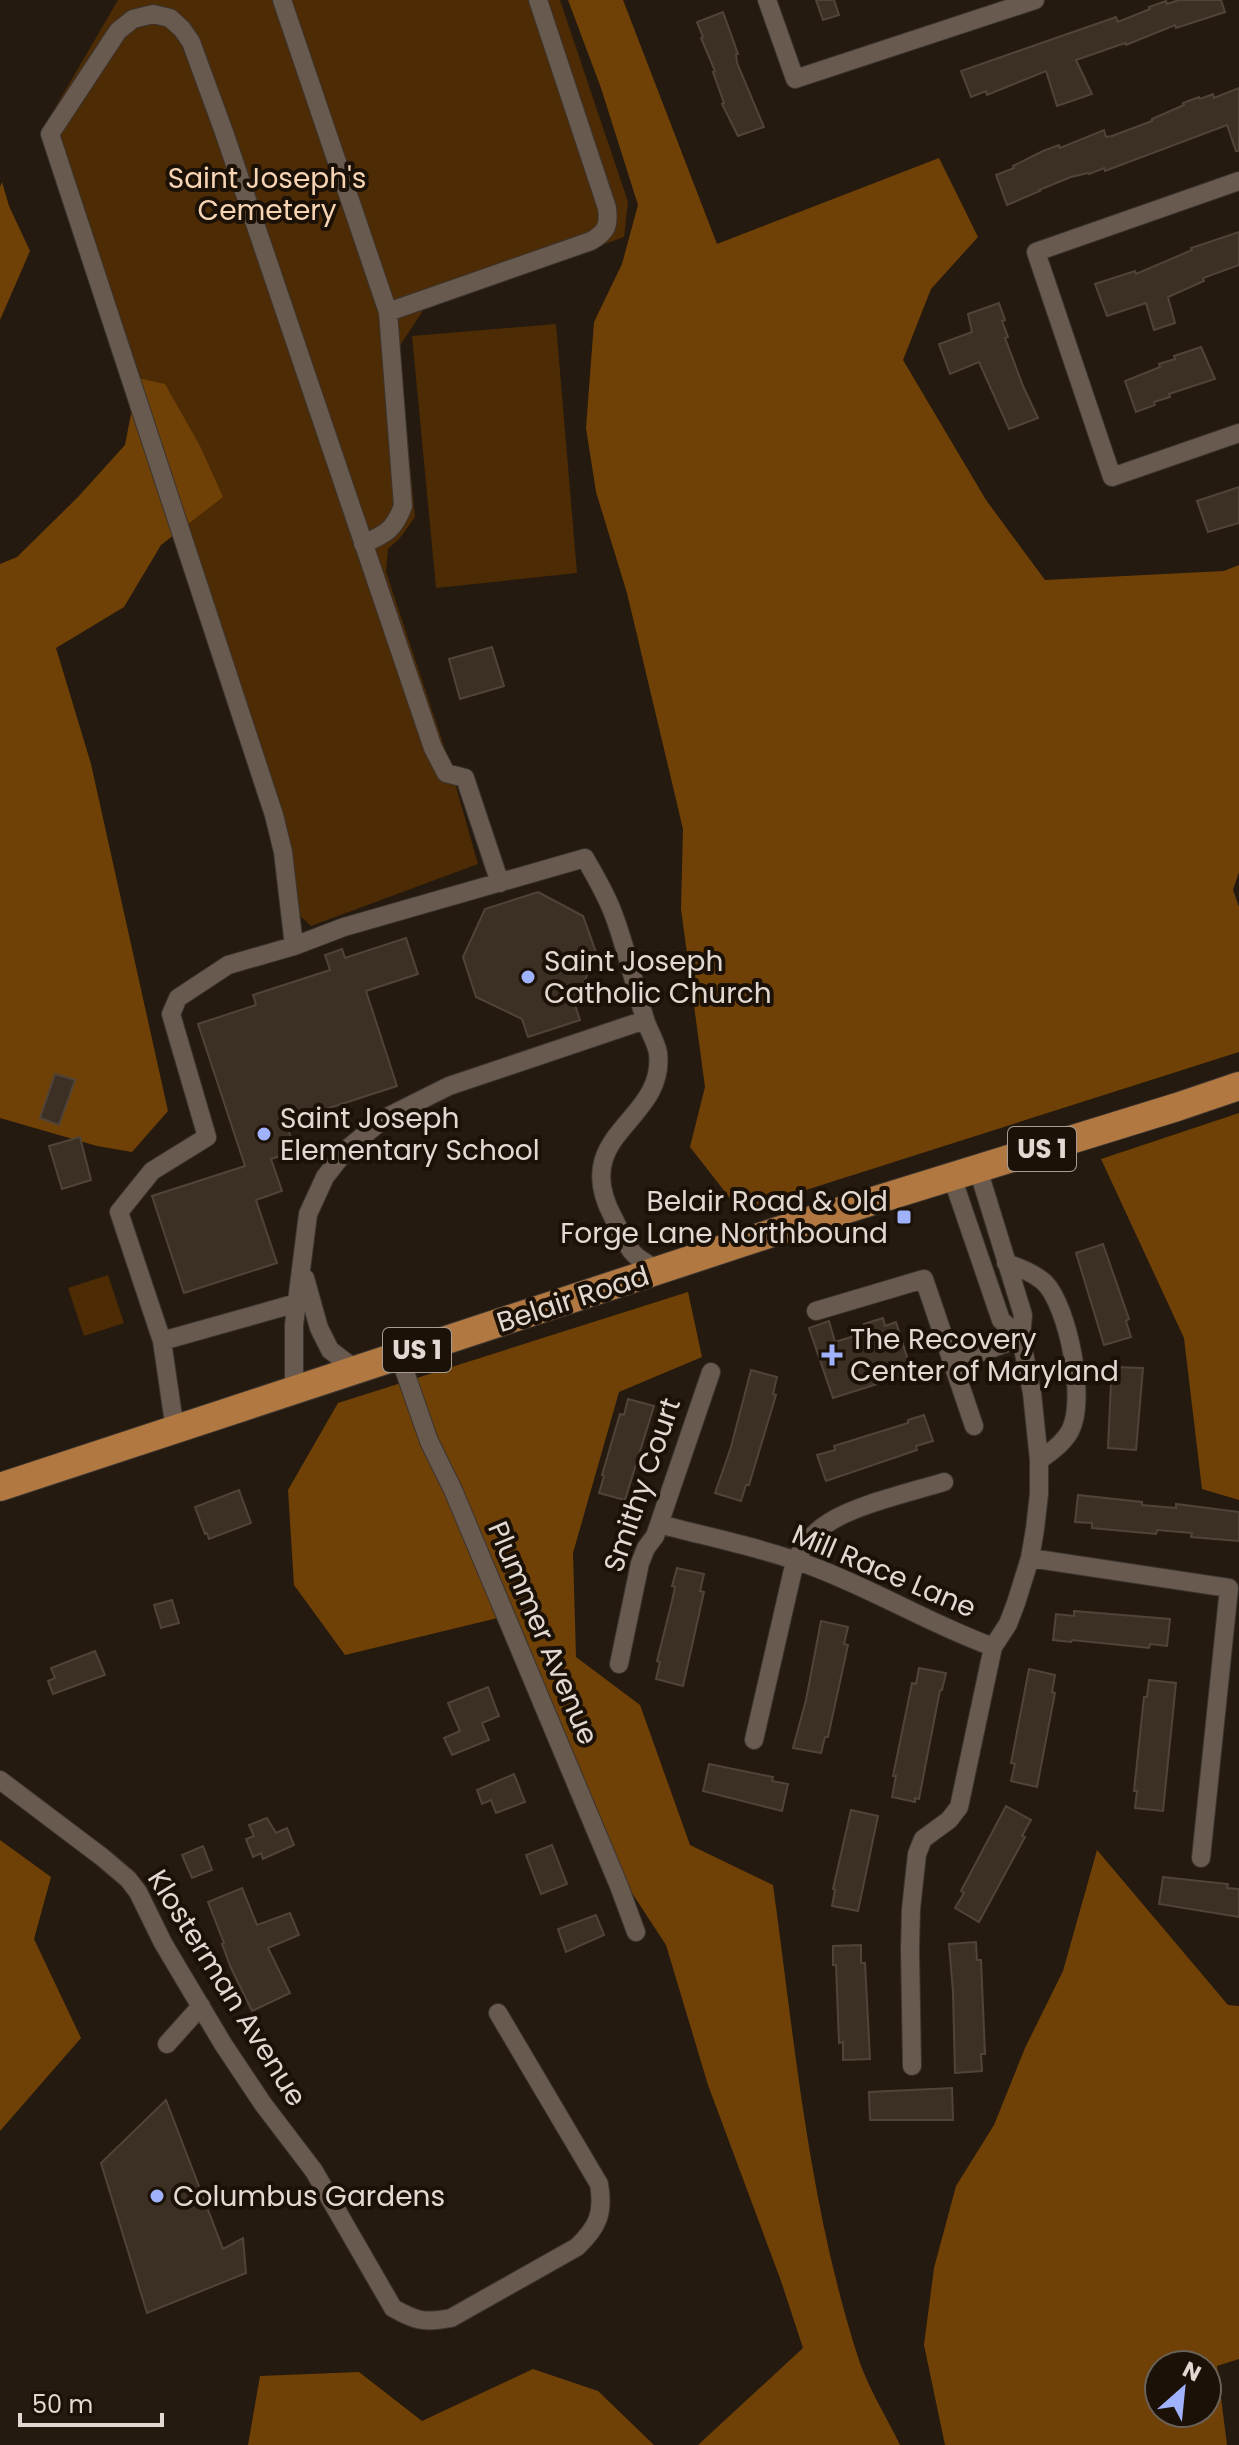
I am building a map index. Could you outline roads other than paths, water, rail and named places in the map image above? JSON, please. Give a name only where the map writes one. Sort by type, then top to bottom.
[{"type":"highway","name":"Belair Road","points":[[0,1487],[805,1222],[1239,1086]]},
{"type":"street","points":[[282,0],[388,312],[403,506],[398,520],[387,533],[363,544]]},
{"type":"street","points":[[388,312],[591,241],[602,235],[605,229],[607,208],[538,0]]},
{"type":"street","points":[[767,0],[795,79],[1035,0]]},
{"type":"street","points":[[294,946],[283,852],[274,815],[50,134],[118,31],[133,19],[153,14],[170,18],[191,42],[433,748],[446,773],[465,778],[500,883]]},
{"type":"street","points":[[1239,181],[1036,252],[1112,477],[1239,433]]},
{"type":"street","points":[[175,1430],[162,1341],[119,1212],[152,1171],[207,1137],[171,1014],[178,998],[228,965],[294,946],[344,927],[585,858],[612,912],[658,1052],[657,1077],[606,1152],[599,1180],[611,1214],[633,1254],[660,1271]]},
{"type":"street","points":[[294,1390],[294,1325],[308,1214],[325,1177],[347,1149],[385,1118],[449,1086],[645,1020]]},
{"type":"street","points":[[912,2066],[910,1950],[917,1854],[923,1839],[949,1820],[959,1807],[993,1647],[1012,1613],[1030,1558],[1039,1494],[1032,1393],[1021,1338],[1023,1315],[1006,1263],[965,1173]]},
{"type":"street","points":[[965,1173],[1001,1320],[1021,1338]]},
{"type":"street","points":[[1006,1263],[1036,1276],[1047,1285],[1058,1304],[1078,1386],[1071,1431],[1063,1442],[1039,1461]]},
{"type":"street","points":[[302,1270],[319,1328],[330,1350],[356,1370]]},
{"type":"street","points":[[816,1311],[924,1279],[974,1426]]},
{"type":"street","points":[[162,1341],[297,1303]]},
{"type":"street","points":[[953,1362],[1021,1338]]},
{"type":"street","name":"Plummer Avenue","points":[[399,1355],[429,1441],[453,1490],[636,1932]]},
{"type":"street","name":"Smithy Court","points":[[619,1664],[640,1563],[659,1524],[711,1372]]},
{"type":"street","points":[[754,1740],[795,1561],[808,1540],[826,1524],[843,1515],[944,1482]]},
{"type":"street","name":"Mill Race Lane","points":[[659,1524],[820,1569],[993,1647]]},
{"type":"street","points":[[1030,1558],[1229,1588],[1201,1858]]},
{"type":"street","name":"Klosterman Avenue","points":[[0,1780],[128,1879],[138,1892],[163,1943],[223,2044],[263,2104],[314,2171],[393,2308],[415,2320],[432,2322],[451,2318],[577,2247],[591,2233],[599,2218],[602,2201],[599,2184],[498,2013]]},
{"type":"street","points":[[167,2044],[201,2006]]},
{"type":"place","name":"Saint Joseph Catholic Church","points":[[528,977]]},
{"type":"place","name":"Saint Joseph Elementary School","points":[[264,1134]]},
{"type":"place","name":"Belair Road & Old Forge Lane Northbound","points":[[904,1217]]},
{"type":"place","name":"The Recovery Center of Maryland","points":[[832,1355]]},
{"type":"place","name":"Columbus Gardens","points":[[157,2196]]},
{"type":"park label","name":"Saint Joseph's Cemetery","points":[[267,194]]}]
